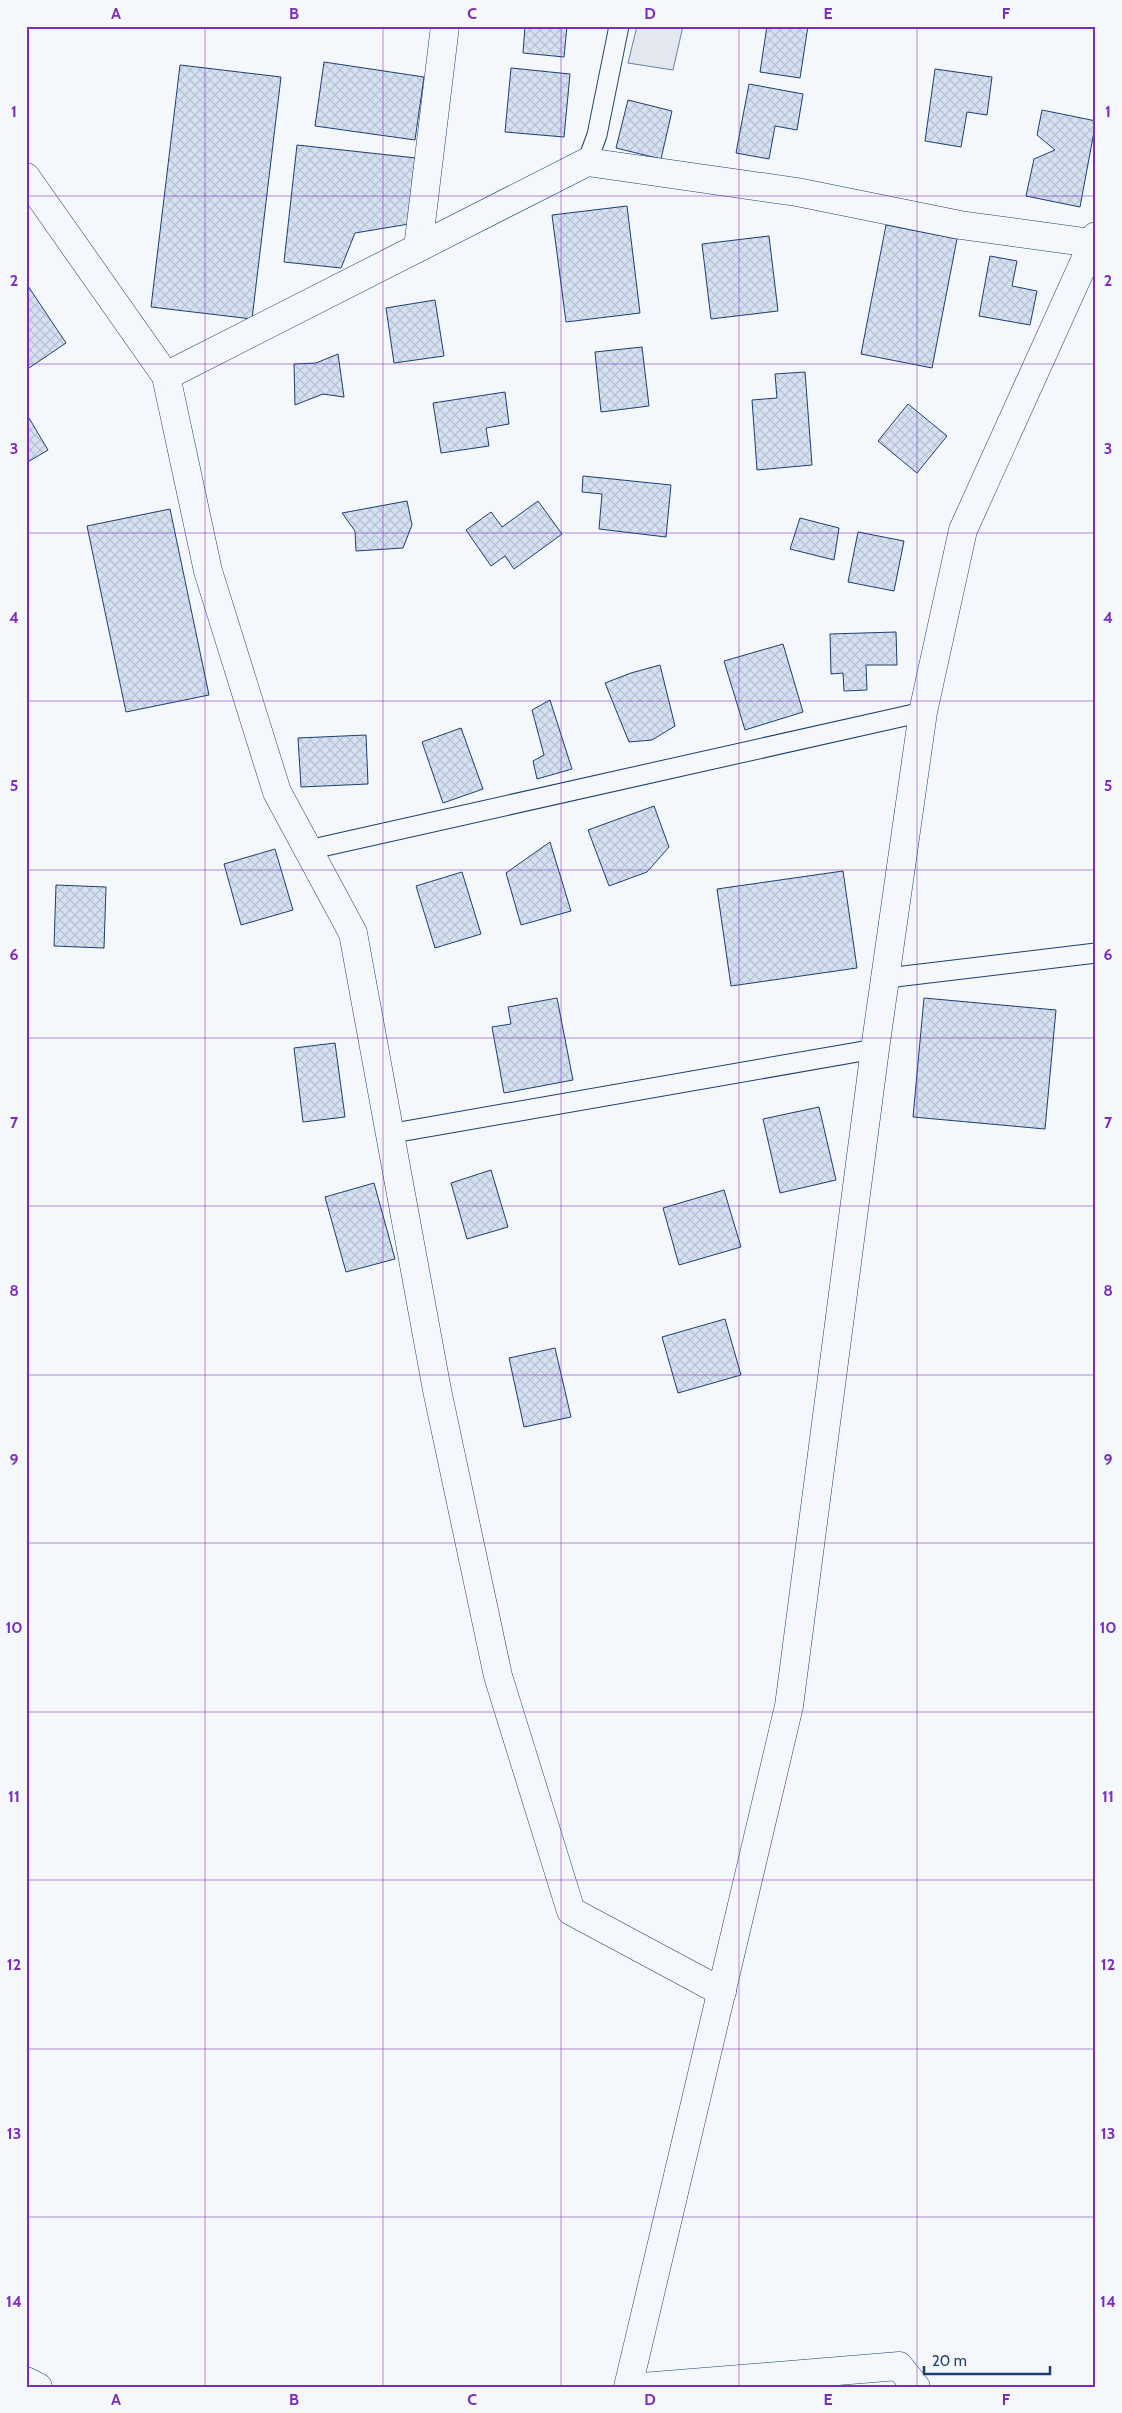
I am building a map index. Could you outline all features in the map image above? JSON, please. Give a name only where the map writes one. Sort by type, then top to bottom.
[{"type":"street","points":[[418,248],[445,26]]},
{"type":"street","points":[[166,376],[587,162],[797,192],[960,225],[1094,239],[962,530],[923,712],[887,978],[875,1049],[789,1706],[628,2387]]},
{"type":"street","points":[[26,177],[166,376],[208,571],[276,792],[353,933],[388,1134],[437,1390],[498,1676],[571,1911],[722,1992]]},
{"type":"street","points":[[642,2387],[899,2366],[916,2387]]},
{"type":"street","points":[[26,2381],[38,2387]]},
{"type":"lane","points":[[587,162],[597,135],[619,26]]},
{"type":"lane","points":[[308,850],[923,712]]},
{"type":"lane","points":[[887,978],[1096,953]]},
{"type":"lane","points":[[388,1134],[875,1049]]},
{"type":"shaded area","points":[[637,26],[683,26],[673,70],[628,63]]},
{"type":"building","points":[[525,26],[567,26],[564,57],[523,53]]},
{"type":"building","points":[[767,26],[808,26],[800,78],[760,72]]},
{"type":"building","points":[[324,62],[424,77],[415,140],[315,126]]},
{"type":"building","points":[[180,65],[281,77],[252,319],[151,307]]},
{"type":"building","points":[[511,68],[570,74],[564,137],[505,132]]},
{"type":"building","points":[[935,69],[992,77],[987,115],[967,112],[961,147],[925,141]]},
{"type":"building","points":[[749,84],[803,94],[797,130],[775,126],[769,159],[736,153]]},
{"type":"building","points":[[628,100],[672,111],[661,159],[616,148]]},
{"type":"building","points":[[1042,110],[1096,121],[1080,207],[1026,196],[1034,159],[1055,150],[1037,135]]},
{"type":"building","points":[[297,145],[416,158],[409,224],[355,233],[341,268],[284,262]]},
{"type":"building","points":[[627,206],[640,313],[566,322],[552,215]]},
{"type":"building","points":[[886,225],[957,239],[932,368],[861,354]]},
{"type":"building","points":[[769,236],[778,311],[711,319],[702,244]]},
{"type":"building","points":[[990,256],[1017,261],[1012,286],[1037,291],[1030,325],[979,316]]},
{"type":"building","points":[[26,283],[66,343],[26,370]]},
{"type":"building","points":[[435,300],[444,356],[394,363],[386,308]]},
{"type":"building","points":[[642,347],[649,406],[601,412],[595,352]]},
{"type":"building","points":[[338,354],[344,397],[323,394],[295,405],[294,364],[316,363]]},
{"type":"building","points":[[805,372],[812,465],[757,470],[752,400],[777,398],[775,374]]},
{"type":"building","points":[[505,392],[509,424],[486,428],[489,446],[441,453],[433,403]]},
{"type":"building","points":[[908,404],[947,436],[917,473],[878,441]]},
{"type":"building","points":[[26,413],[48,450],[26,463]]},
{"type":"building","points":[[583,476],[671,485],[666,537],[599,529],[602,494],[582,492]]},
{"type":"building","points":[[407,501],[412,525],[403,548],[356,551],[355,531],[342,513]]},
{"type":"building","points":[[538,501],[562,534],[514,569],[505,556],[491,566],[466,530],[491,512],[502,527]]},
{"type":"building","points":[[170,509],[209,695],[126,712],[87,526]]},
{"type":"building","points":[[800,518],[839,528],[834,560],[790,549]]},
{"type":"building","points":[[858,532],[904,541],[894,591],[848,582]]},
{"type":"building","points":[[896,632],[897,665],[866,665],[867,690],[844,691],[843,673],[831,674],[830,634]]},
{"type":"building","points":[[783,644],[803,712],[745,730],[724,661]]},
{"type":"building","points":[[660,665],[675,726],[652,740],[629,742],[605,683]]},
{"type":"building","points":[[550,700],[572,769],[537,779],[533,761],[544,755],[532,710]]},
{"type":"building","points":[[461,728],[483,789],[443,803],[422,742]]},
{"type":"building","points":[[366,735],[368,784],[301,787],[298,738]]},
{"type":"building","points":[[654,806],[669,847],[647,872],[609,886],[588,830]]},
{"type":"building","points":[[550,842],[571,911],[521,925],[506,873]]},
{"type":"building","points":[[275,849],[293,910],[241,925],[224,864]]},
{"type":"building","points":[[843,871],[857,968],[731,986],[717,889]]},
{"type":"building","points":[[462,872],[481,934],[435,948],[416,886]]},
{"type":"building","points":[[56,885],[106,887],[104,948],[54,946]]},
{"type":"building","points":[[557,998],[573,1080],[504,1093],[492,1027],[511,1024],[508,1007]]},
{"type":"building","points":[[924,998],[1056,1010],[1045,1129],[913,1117]]},
{"type":"building","points":[[335,1043],[345,1117],[303,1122],[294,1048]]},
{"type":"building","points":[[819,1107],[836,1180],[780,1193],[763,1119]]},
{"type":"building","points":[[491,1170],[508,1227],[467,1239],[451,1183]]},
{"type":"building","points":[[374,1183],[395,1259],[346,1272],[325,1197]]},
{"type":"building","points":[[724,1190],[741,1247],[679,1265],[663,1208]]},
{"type":"building","points":[[725,1319],[741,1375],[678,1393],[662,1337]]},
{"type":"building","points":[[555,1348],[571,1417],[524,1427],[509,1358]]}]
